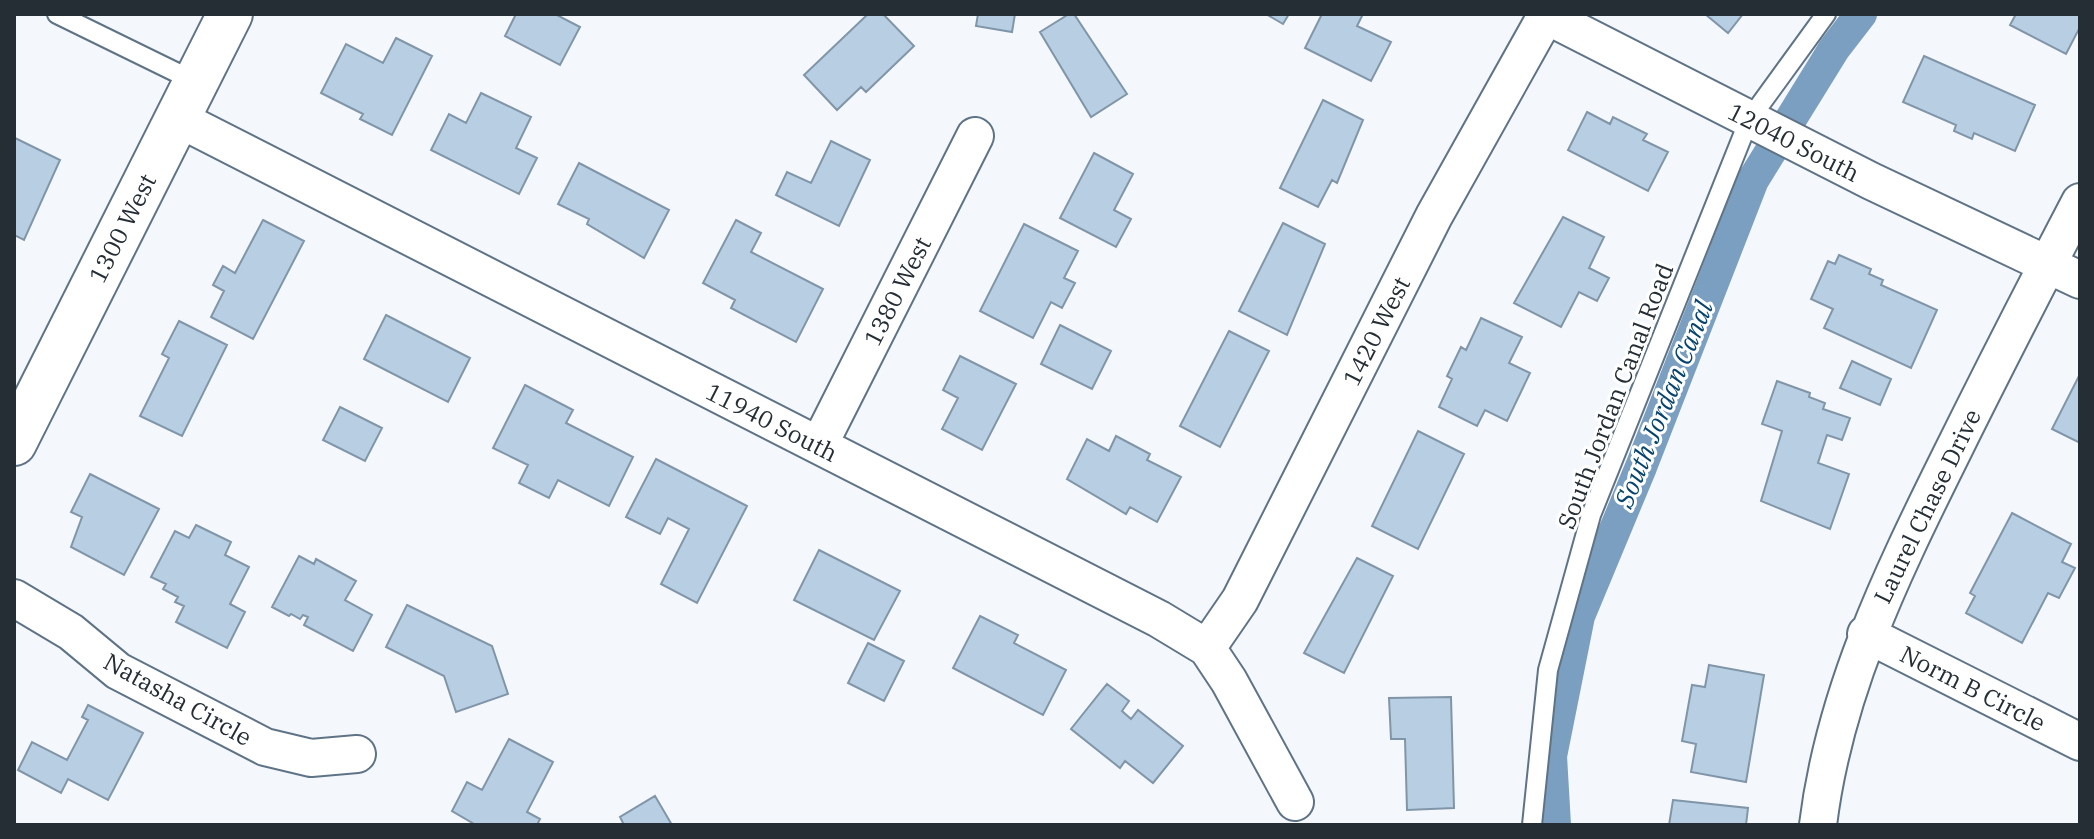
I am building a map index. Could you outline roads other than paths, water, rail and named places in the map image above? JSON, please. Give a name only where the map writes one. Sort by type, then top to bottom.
[{"type":"street","name":"1300 West","points":[[14,443],[230,14]]},
{"type":"street","name":"12040 South","points":[[1545,14],[1801,146],[2080,280]]},
{"type":"street","name":"1420 West","points":[[1207,648],[1240,600],[1434,216],[1545,14]]},
{"type":"street","name":"11940 South","points":[[187,100],[819,445],[1159,619],[1207,648],[1229,681],[1295,802]]},
{"type":"street","name":"1380 West","points":[[819,445],[975,136]]},
{"type":"street","name":"Laurel Chase Drive","points":[[1818,825],[1828,756],[1866,634],[1905,548],[2080,202]]},
{"type":"street","name":"Natasha Circle","points":[[14,598],[71,632],[118,671],[265,747],[311,758],[357,754]]},
{"type":"street","name":"Norm B Circle","points":[[1866,634],[2080,742]]},
{"type":"lane","points":[[57,14],[187,100]]},
{"type":"lane","name":"South Jordan Canal Road","points":[[1532,825],[1548,670],[1591,515],[1749,120],[1826,14]]},
{"type":"waterway","name":"South Jordan Canal","points":[[1555,825],[1551,756],[1579,616],[1753,180],[1834,49],[1861,14]]}]
